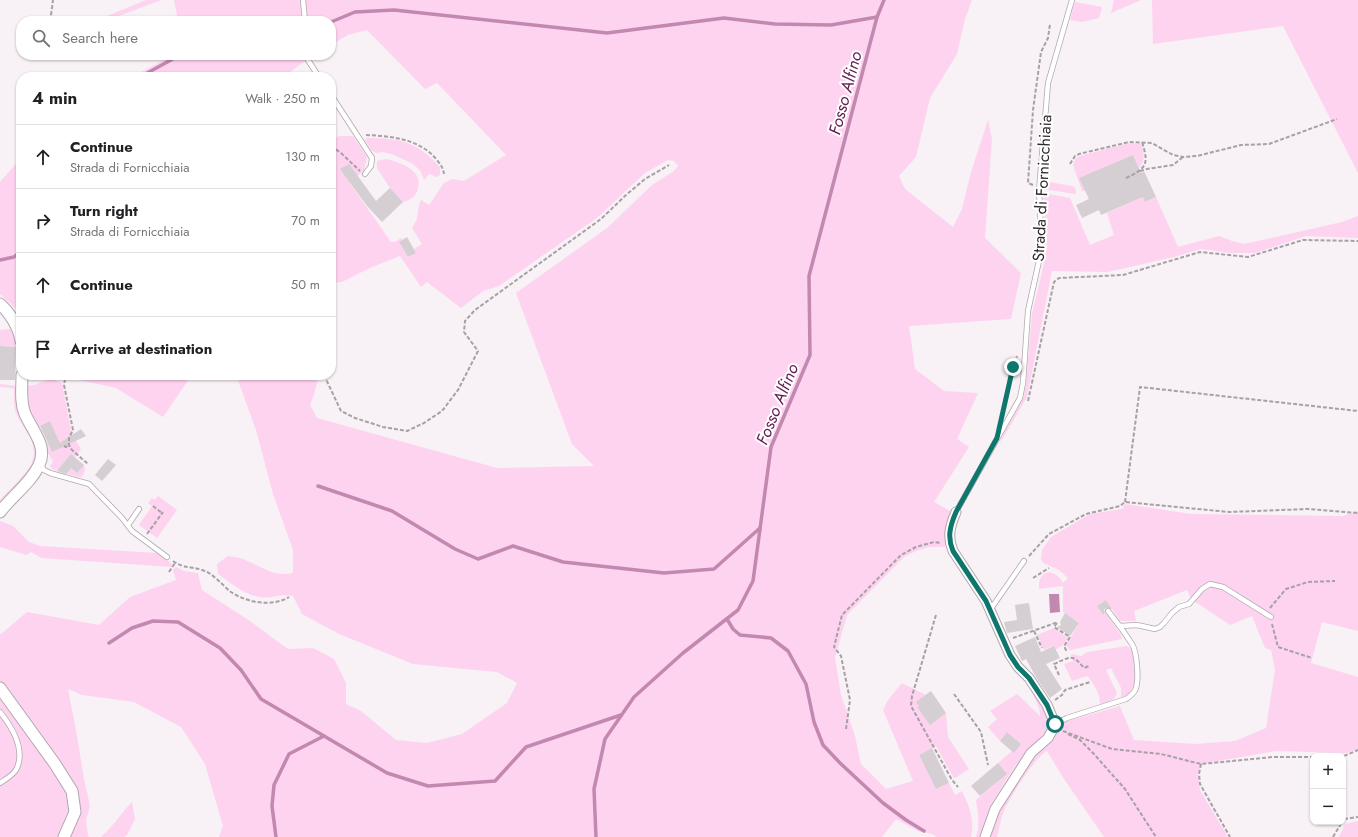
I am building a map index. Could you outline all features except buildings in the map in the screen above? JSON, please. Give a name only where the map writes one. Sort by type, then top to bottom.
[{"type":"street","points":[[0,304],[8,311],[16,329]]},
{"type":"street","points":[[0,512],[40,464],[40,444],[36,432],[22,406],[22,380]]},
{"type":"street","name":"Strada di Fornicchiaia","points":[[950,544],[949,534],[956,512]]},
{"type":"street","points":[[950,544],[990,610],[1010,655],[1018,667],[1029,678],[1047,705],[1057,726],[1048,738],[1031,753],[999,802],[995,809],[986,837]]},
{"type":"street","points":[[0,688],[55,764],[72,791],[75,812],[64,837]]},
{"type":"lane","points":[[303,0],[305,16]]},
{"type":"lane","name":"Strada di Fornicchiaia","points":[[956,512],[1020,398],[1023,383],[1028,311],[1042,247],[1040,185],[1048,82],[1072,0]]},
{"type":"lane","points":[[308,60],[316,72]]},
{"type":"lane","points":[[336,102],[372,158],[371,166],[365,174]]},
{"type":"lane","points":[[40,464],[44,470],[50,473],[89,484],[128,525],[143,539],[167,557]]},
{"type":"lane","points":[[128,525],[140,509]]},
{"type":"lane","points":[[990,610],[1024,561]]},
{"type":"lane","points":[[1120,626],[1137,625],[1154,629],[1160,627],[1164,624],[1172,612],[1179,607],[1189,604],[1202,589],[1210,584],[1223,587],[1268,615]]},
{"type":"lane","points":[[1057,726],[1067,718],[1126,699],[1132,695],[1136,689],[1138,682],[1135,651],[1120,626],[1108,611]]},
{"type":"lane","points":[[0,712],[11,726],[17,740],[19,758],[16,769],[9,777],[0,783]]},
{"type":"path","points":[[51,16],[53,0]]},
{"type":"path","points":[[1040,185],[1032,185],[1028,183],[1029,157],[1033,110],[1041,52],[1048,38],[1050,24]]},
{"type":"path","points":[[1070,164],[1075,156],[1079,154],[1129,142],[1152,143],[1173,155],[1183,157],[1197,156],[1241,145],[1269,144],[1337,119]]},
{"type":"path","points":[[357,134],[397,137],[423,147],[431,153],[443,168],[444,174]]},
{"type":"path","points":[[1140,171],[1146,163],[1146,156],[1142,142]]},
{"type":"path","points":[[336,150],[363,174],[365,174]]},
{"type":"path","points":[[1126,178],[1147,169],[1173,165],[1183,157]]},
{"type":"path","points":[[326,380],[340,411],[355,418],[383,427],[407,431],[424,423],[442,411],[458,390],[475,359],[478,351],[464,332],[465,321],[475,310],[602,219],[626,195],[645,179],[668,165]]},
{"type":"path","points":[[1025,407],[1032,386],[1054,282],[1058,278],[1122,275],[1200,252],[1248,257],[1303,240],[1358,241]]},
{"type":"path","points":[[1003,414],[1017,355]]},
{"type":"path","points":[[65,380],[64,385],[72,430],[69,438],[69,445],[72,450],[88,464]]},
{"type":"path","points":[[1024,561],[1049,534],[1086,514],[1120,506],[1125,502],[1140,387],[1358,411]]},
{"type":"path","points":[[64,446],[66,447],[69,445]]},
{"type":"path","points":[[1125,502],[1229,512],[1308,509],[1358,513]]},
{"type":"path","points":[[143,539],[162,512],[153,506]]},
{"type":"path","points":[[846,729],[850,700],[840,656],[834,647],[842,615],[901,555],[916,547],[934,542],[950,544]]},
{"type":"path","points":[[167,557],[185,568],[202,570],[210,574],[233,593],[252,601],[265,604],[289,597]]},
{"type":"path","points":[[169,572],[175,563]]},
{"type":"path","points":[[1033,578],[1049,568]]},
{"type":"path","points":[[1312,658],[1278,647],[1268,615],[1279,596],[1286,589],[1308,582],[1335,581]]},
{"type":"path","points":[[936,615],[912,696],[911,706],[952,780],[958,787]]},
{"type":"path","points":[[1009,640],[1058,622],[1054,627],[1070,637],[1064,646],[1067,652]]},
{"type":"path","points":[[1034,631],[1042,648]]},
{"type":"path","points":[[1059,675],[1054,664],[1071,658],[1077,659],[1084,668],[1089,666]]},
{"type":"path","points":[[1047,705],[1062,695],[1065,690],[1090,682]]},
{"type":"path","points":[[954,694],[981,732],[988,765]]},
{"type":"path","points":[[1057,726],[1112,749],[1161,754],[1201,764],[1273,757],[1310,756]]},
{"type":"path","points":[[1057,726],[1080,740],[1094,754],[1125,789],[1156,837]]},
{"type":"path","points":[[1346,755],[1358,750]]},
{"type":"path","points":[[1201,764],[1199,774],[1200,784],[1230,837]]},
{"type":"path","points":[[1346,820],[1358,817]]},
{"type":"path","points":[[1333,837],[1340,825]]},
{"type":"shaded area","points":[[146,0],[161,0],[119,16],[107,16]]},
{"type":"shaded area","points":[[174,0],[972,0],[965,19],[957,54],[930,98],[916,157],[899,176],[905,189],[953,227],[962,209],[971,172],[988,120],[992,139],[985,238],[1021,273],[1011,319],[909,326],[915,369],[944,391],[978,393],[957,439],[969,447],[934,502],[952,512],[945,538],[945,547],[929,547],[904,557],[847,615],[835,658],[841,695],[855,736],[861,764],[886,789],[913,781],[883,710],[888,700],[902,683],[926,695],[917,707],[930,724],[946,713],[948,737],[969,769],[955,778],[953,777],[936,746],[919,755],[936,789],[949,783],[955,795],[962,791],[971,813],[971,837],[936,837],[932,834],[918,831],[896,819],[882,837],[219,837],[223,826],[205,764],[181,727],[134,702],[82,695],[68,689],[90,806],[86,820],[88,836],[90,837],[67,837],[78,812],[56,758],[0,681],[0,633],[1,634],[27,612],[99,625],[130,597],[176,580],[173,570],[176,567],[184,571],[198,573],[202,590],[250,621],[288,649],[313,648],[334,659],[346,683],[346,704],[361,711],[396,740],[427,743],[462,734],[507,703],[517,683],[497,672],[413,664],[339,634],[302,614],[293,596],[254,596],[237,588],[218,574],[217,564],[228,556],[240,558],[266,570],[279,574],[293,573],[293,550],[273,494],[256,430],[238,380],[318,380],[310,405],[317,418],[497,468],[594,466],[572,444],[516,293],[607,228],[652,185],[674,171],[678,166],[674,161],[668,160],[645,173],[597,218],[499,286],[483,291],[461,308],[427,282],[421,287],[400,256],[372,267],[342,282],[336,283],[336,138],[339,136],[353,136],[367,157],[364,171],[349,182],[391,242],[395,242],[401,238],[402,240],[399,242],[408,257],[416,253],[414,249],[422,244],[412,228],[416,221],[421,200],[429,205],[444,183],[452,179],[464,181],[506,155],[437,83],[425,89],[367,30],[348,35],[336,42],[336,16],[177,16]]},
{"type":"shaded area","points":[[1114,0],[1141,0],[1111,13]]},
{"type":"shaded area","points":[[1152,0],[1358,0],[1358,173],[1283,26],[1153,44]]},
{"type":"shaded area","points":[[1075,2],[1102,7],[1099,18],[1082,22],[1070,20]]},
{"type":"shaded area","points":[[164,60],[307,60],[290,72],[141,72]]},
{"type":"shaded area","points":[[366,138],[398,140],[415,146],[432,158],[440,167],[440,175],[436,177],[429,174],[424,180],[420,170],[413,164],[394,155],[383,152],[376,153],[371,150],[365,140]]},
{"type":"shaded area","points":[[1129,143],[1141,144],[1144,156],[1143,162],[1139,168],[1133,155],[1080,178],[1085,191],[1082,191],[1073,165],[1076,158]]},
{"type":"shaded area","points":[[386,159],[404,165],[417,176],[419,182],[418,188],[415,196],[411,199],[403,202],[390,188],[377,168],[377,161]]},
{"type":"shaded area","points":[[16,164],[16,309],[0,294],[0,182]]},
{"type":"shaded area","points":[[1043,181],[1072,186],[1075,188],[1076,192],[1075,194],[1044,189]]},
{"type":"shaded area","points":[[1043,193],[1070,198],[1090,245],[1114,235],[1107,213],[1143,197],[1146,202],[1156,197],[1178,247],[1219,236],[1244,244],[1342,222],[1358,216],[1358,238],[1306,236],[1255,253],[1231,253],[1201,249],[1174,257],[1108,272],[1052,271],[1027,397],[999,445],[1023,399],[1026,385],[1032,314],[1047,246]]},
{"type":"shaded area","points":[[11,329],[16,347],[0,346],[0,330]]},
{"type":"shaded area","points":[[47,380],[55,380],[62,383],[72,435],[81,449],[75,457],[71,468],[77,473],[84,465],[85,470],[82,477],[52,469],[50,466],[53,462],[28,413],[25,386],[34,385]],"holes":[[[50,421],[62,447],[52,452],[39,427]]]},
{"type":"shaded area","points":[[80,380],[188,380],[163,417],[116,388]]},
{"type":"shaded area","points":[[0,384],[16,386],[34,434],[37,460],[32,470],[0,506],[0,500],[30,466],[34,455],[34,449],[30,438],[15,410],[14,389],[0,387]]},
{"type":"shaded area","points":[[158,496],[177,510],[157,538],[139,525],[152,506],[148,503],[152,498],[155,500]]},
{"type":"shaded area","points":[[1125,504],[1191,514],[1343,516],[1358,511],[1358,631],[1322,622],[1311,663],[1358,677],[1358,749],[1347,753],[1276,751],[1201,764],[1198,774],[1200,790],[1228,837],[1104,837],[1064,779],[1047,751],[1035,762],[1022,780],[1001,818],[997,837],[991,837],[997,813],[1018,778],[1035,755],[1053,739],[1058,731],[1058,726],[1061,723],[1120,706],[1134,740],[1195,744],[1235,741],[1266,728],[1275,670],[1271,650],[1265,648],[1252,616],[1230,625],[1191,599],[1187,590],[1134,611],[1136,621],[1120,621],[1106,600],[1097,606],[1103,615],[1106,613],[1121,635],[1122,639],[1070,650],[1066,645],[1079,623],[1063,612],[1063,586],[1039,589],[1039,585],[1041,577],[1047,572],[1057,575],[1063,583],[1068,578],[1059,570],[1045,564],[1041,560],[1042,550],[1051,537],[1090,514],[1122,509]]},
{"type":"shaded area","points":[[0,521],[13,526],[29,542],[40,546],[157,553],[171,563],[172,567],[41,558],[31,552],[26,555],[0,547]]},
{"type":"shaded area","points":[[1049,594],[1059,594],[1060,612],[1050,613]]},
{"type":"shaded area","points":[[1054,628],[1068,638],[1062,646],[1055,650],[1053,646],[1044,650],[1037,635]]},
{"type":"shaded area","points":[[1127,646],[1133,651],[1135,678],[1132,690],[1121,698],[1121,688],[1111,668],[1106,670],[1117,693],[1113,699],[1105,703],[1100,704],[1096,689],[1087,676],[1072,681],[1064,664],[1073,661],[1071,654],[1081,656],[1087,652]]},
{"type":"shaded area","points":[[1027,681],[1045,706],[1050,722],[1045,733],[1027,751],[1013,769],[990,806],[981,837],[976,837],[978,814],[976,800],[1007,774],[998,763],[1012,751],[1014,752],[1021,744],[1007,732],[1000,741],[988,727],[997,719],[990,711],[1017,694],[1040,716],[1039,708]]},
{"type":"shaded area","points":[[0,695],[52,766],[67,794],[69,813],[60,834],[57,837],[0,837]]},
{"type":"shaded area","points":[[132,802],[135,819],[127,835],[124,837],[101,837],[109,829]]},
{"type":"shaded area","points":[[1358,821],[1358,837],[1339,837],[1346,824]]},
{"type":"waterway","name":"Fosso Alfino","points":[[596,837],[594,789],[605,739],[634,697],[683,653],[738,610],[753,581],[771,447],[810,355],[809,276],[877,17],[884,0]]},
{"type":"waterway","points":[[336,20],[355,12],[394,10],[607,33],[724,18],[775,24],[831,25],[877,17]]},
{"type":"waterway","points":[[149,72],[171,60]]},
{"type":"waterway","points":[[0,260],[16,255]]},
{"type":"waterway","points":[[318,486],[392,511],[455,549],[478,559],[513,546],[563,562],[664,573],[714,569],[760,528]]},
{"type":"waterway","points":[[727,619],[733,629],[740,635],[771,638],[788,651],[806,684],[814,722],[823,745],[883,803],[924,831]]},
{"type":"waterway","points":[[109,643],[132,628],[153,621],[178,622],[220,648],[241,670],[261,699],[387,773],[428,786],[495,781],[526,747],[621,715]]},
{"type":"waterway","points":[[276,837],[272,806],[274,785],[289,754],[324,736]]},
{"type":"route","points":[[1013,367],[1008,395],[997,438],[956,512],[949,534],[950,544],[953,551],[986,601],[1010,655],[1018,667],[1029,678],[1047,705],[1055,724]]}]
